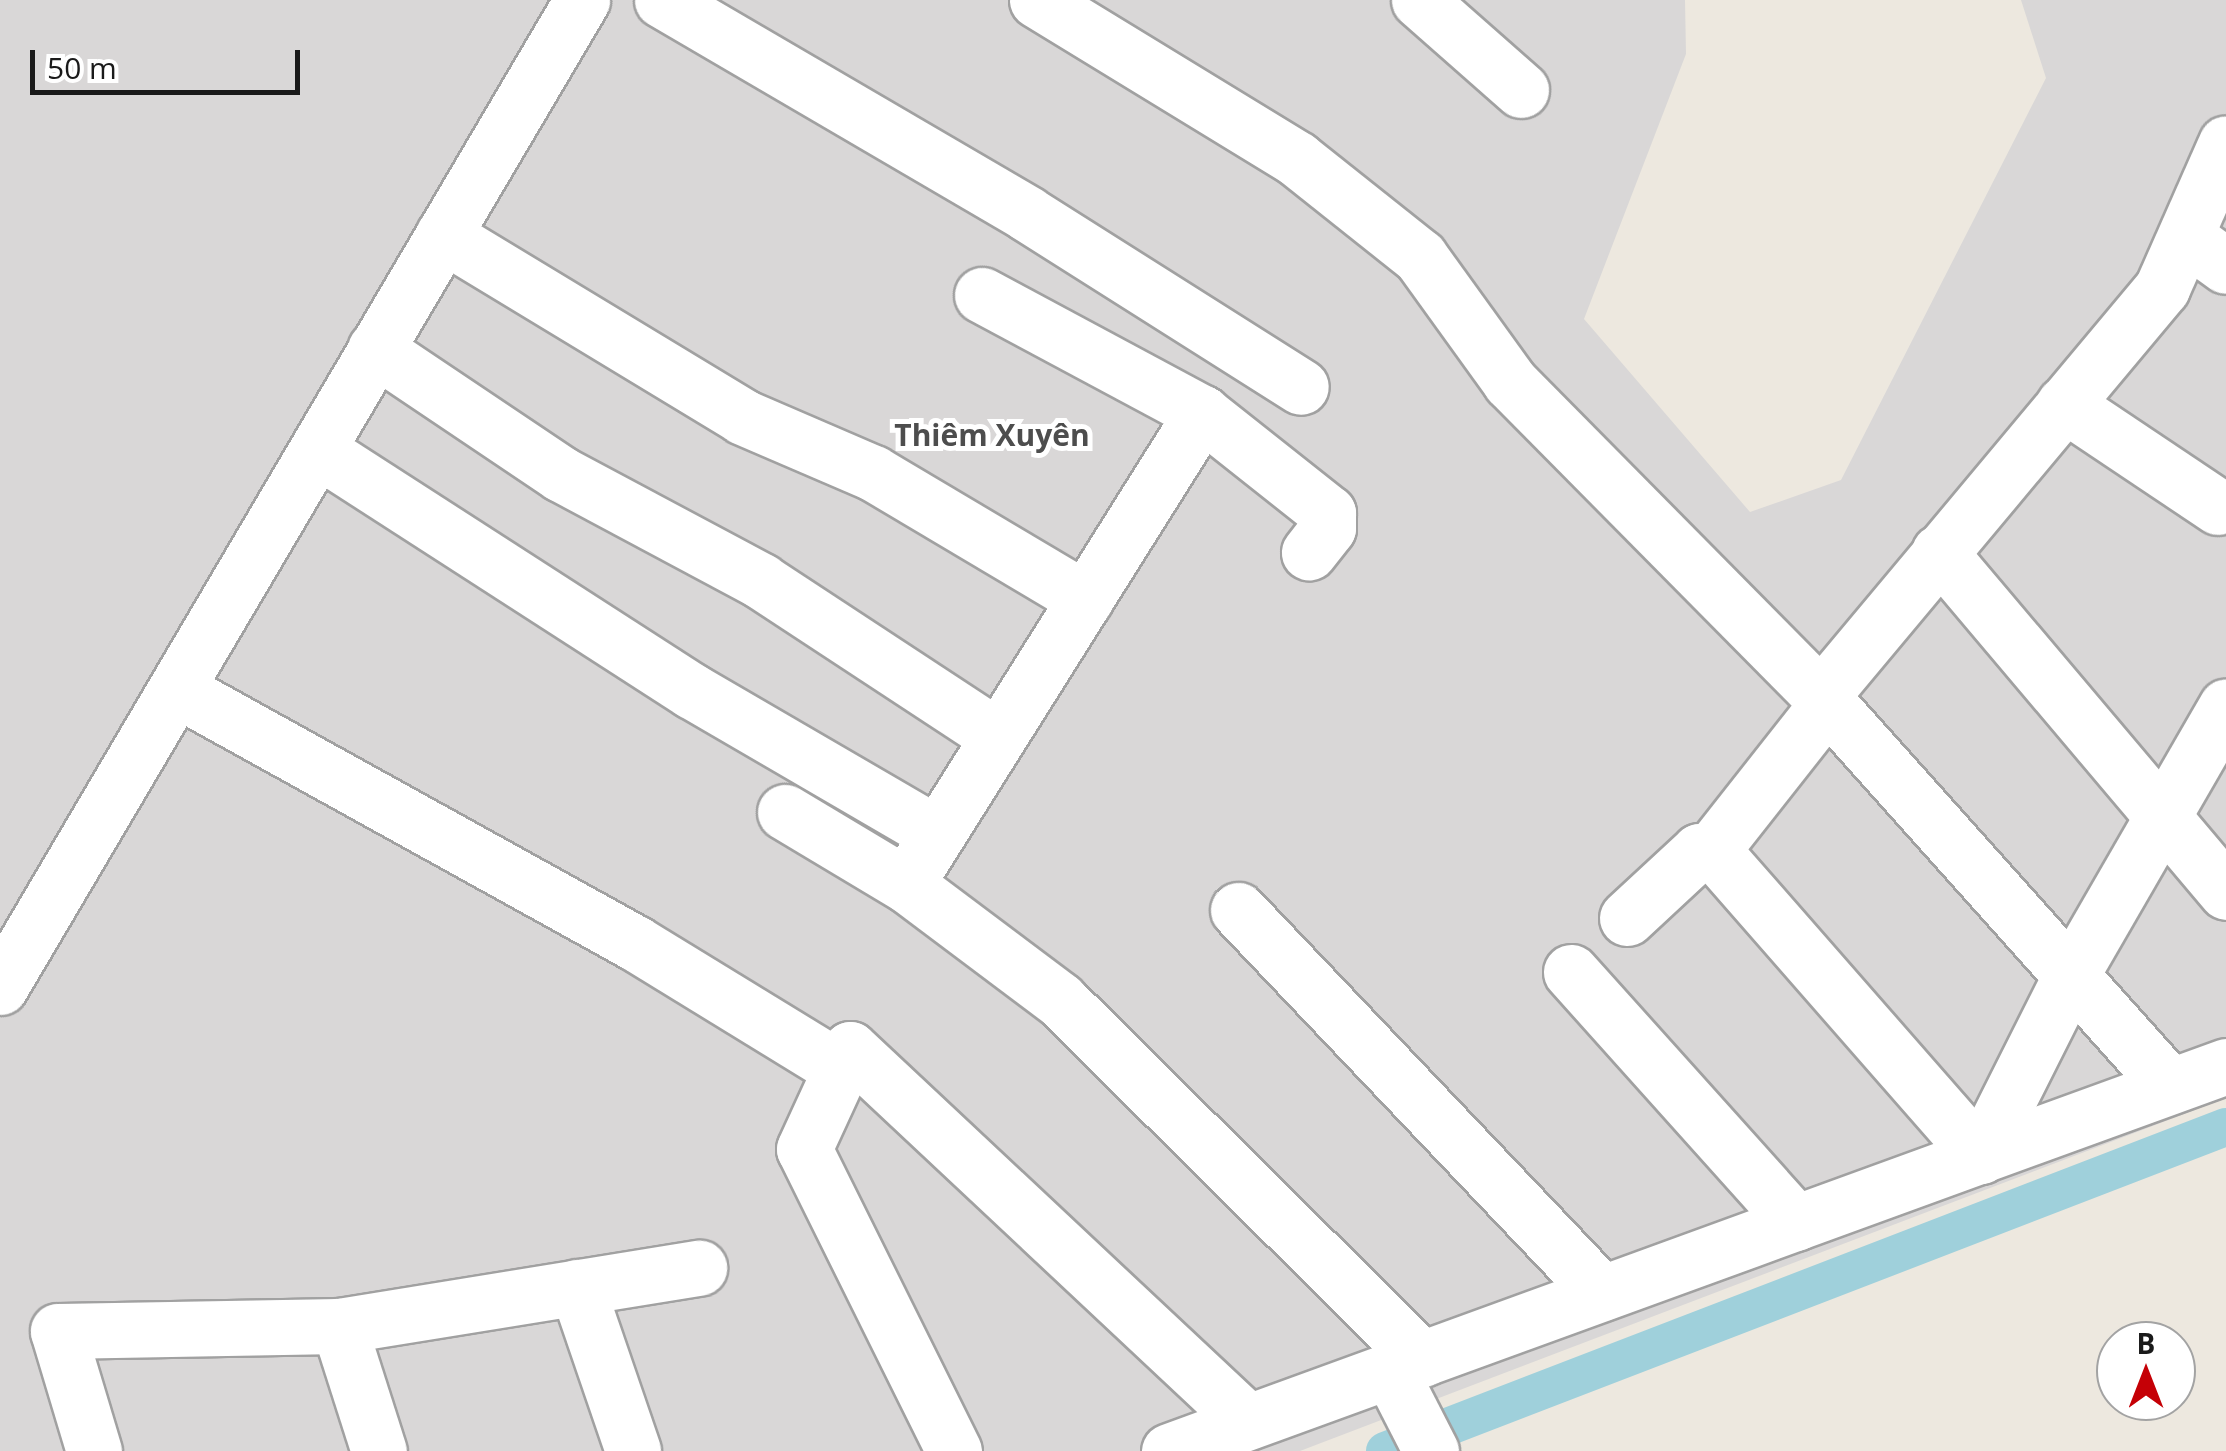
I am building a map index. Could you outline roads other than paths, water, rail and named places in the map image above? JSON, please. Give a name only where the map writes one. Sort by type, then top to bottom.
[{"type":"street","points":[[0,987],[320,452],[374,349],[582,0]]},
{"type":"street","points":[[662,0],[1026,212],[1301,387]]},
{"type":"street","points":[[1037,0],[1297,158],[1407,245],[1510,382],[1824,700],[2170,1086]]},
{"type":"street","points":[[1419,0],[1521,90]]},
{"type":"street","points":[[1720,840],[1938,552],[2162,288],[2206,252],[2226,143]]},
{"type":"street","points":[[443,236],[743,417],[874,472],[1084,599]]},
{"type":"street","points":[[982,295],[1202,413],[1328,513],[1328,528],[1308,552]]},
{"type":"street","points":[[374,349],[561,474],[762,581],[997,736]]},
{"type":"street","points":[[2064,404],[2218,507]]},
{"type":"street","points":[[907,885],[934,832],[1202,413]]},
{"type":"street","points":[[320,452],[692,690],[934,832]]},
{"type":"street","points":[[1938,552],[2226,892]]},
{"type":"street","points":[[176,689],[635,943],[841,1069]]},
{"type":"street","points":[[1980,1156],[2071,975],[2226,706]]},
{"type":"street","points":[[785,812],[907,885],[1060,1000],[1401,1368],[1431,1451]]},
{"type":"street","points":[[1627,918],[1699,851],[1715,853],[1980,1156]]},
{"type":"street","points":[[1238,910],[1602,1293]]},
{"type":"street","points":[[1571,972],[1796,1223]]},
{"type":"street","points":[[954,1451],[804,1149],[850,1049],[1248,1422]]},
{"type":"street","points":[[1169,1451],[2226,1066]]},
{"type":"street","points":[[94,1451],[58,1331],[338,1326],[700,1268]]},
{"type":"street","points":[[577,1287],[633,1451]]},
{"type":"street","points":[[338,1326],[378,1451]]},
{"type":"waterway","points":[[1385,1451],[2226,1127]]},
{"type":"district","name":"Thiêm Xuyên","points":[[992,435]]}]
